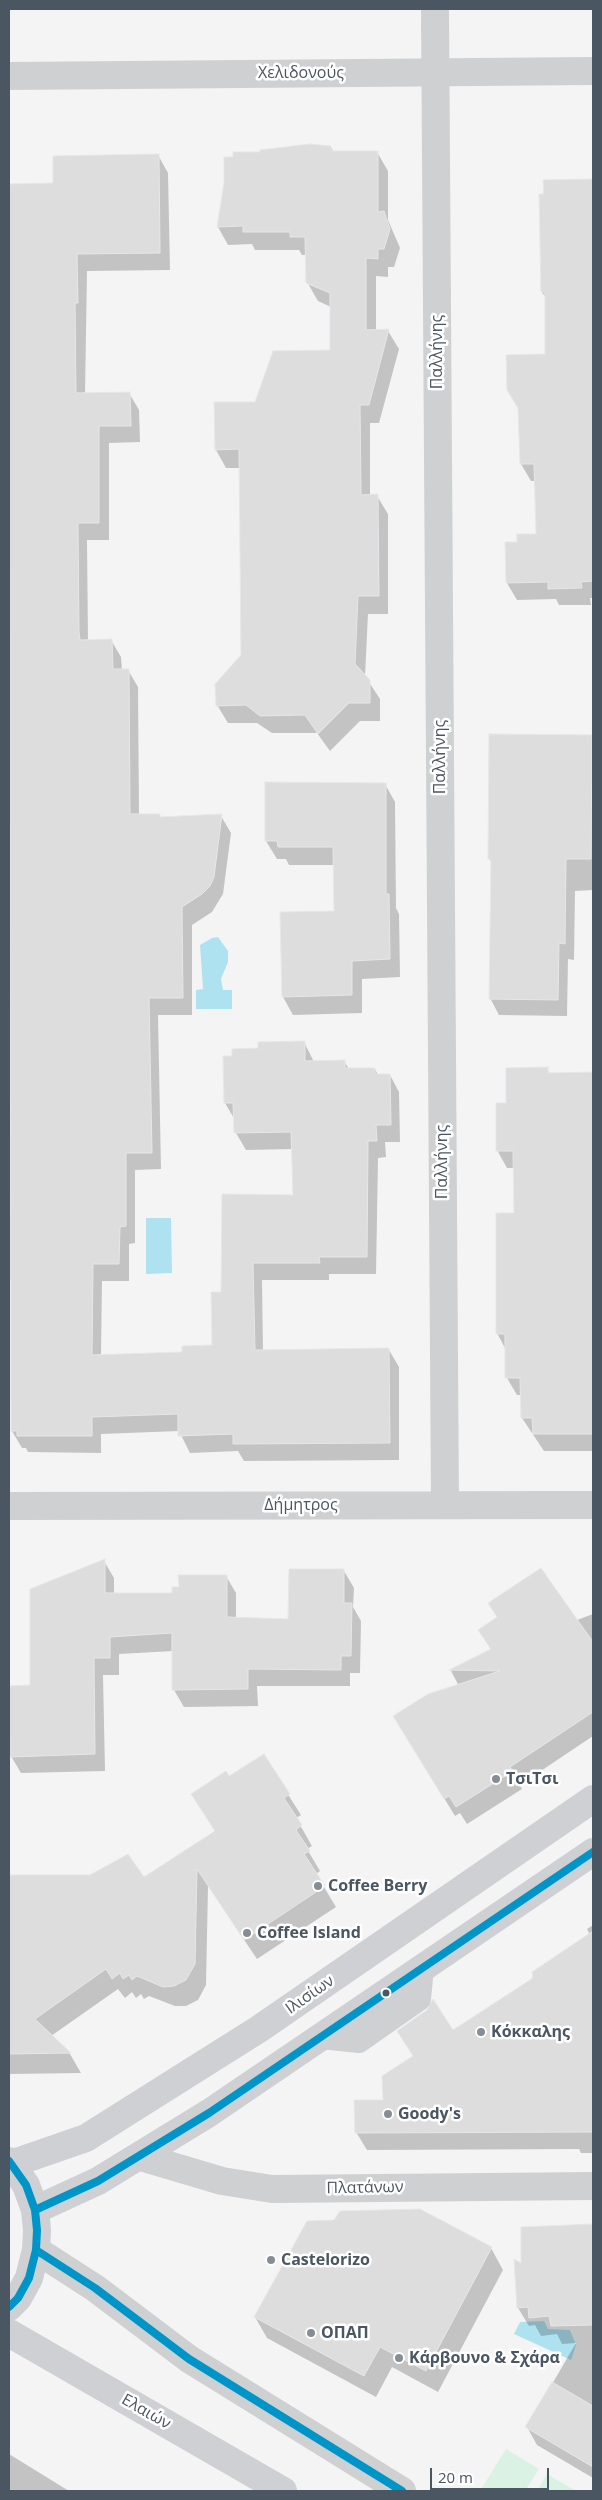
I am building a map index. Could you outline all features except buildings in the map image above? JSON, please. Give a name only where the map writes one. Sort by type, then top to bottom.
[{"type":"main road","name":"Ιλισίων","points":[[10,2162],[86,2138],[259,2029],[593,1799]]},
{"type":"main road","points":[[35,2210],[98,2182],[141,2157],[321,2038],[593,1852]]},
{"type":"main road","points":[[9,2308],[18,2298],[29,2278],[36,2250],[37,2230],[35,2210],[26,2185],[10,2162]]},
{"type":"main road","name":"Ελαιών","points":[[9,2333],[283,2491]]},
{"type":"street","name":"Παλλήνης","points":[[435,9],[445,1505]]},
{"type":"street","name":"Χελιδονούς","points":[[9,76],[593,71]]},
{"type":"street","name":"Δήμητρος","points":[[9,1506],[593,1504]]},
{"type":"street","name":"Πλατάνων","points":[[141,2157],[222,2181],[272,2189],[593,2186]]},
{"type":"street","points":[[36,2250],[95,2288],[189,2359],[402,2491]]},
{"type":"green space","points":[[506,2449],[539,2469],[525,2491],[480,2491]]},
{"type":"green space","points":[[547,2474],[576,2491],[537,2491]]},
{"type":"water","points":[[218,937],[228,951],[228,962],[221,979],[223,990],[232,990],[232,1009],[196,1009],[196,990],[203,989],[200,945],[212,938]]},
{"type":"water","points":[[146,1218],[171,1218],[172,1273],[146,1274]]},
{"type":"water","points":[[544,2321],[548,2329],[570,2330],[576,2345],[571,2360],[514,2334],[520,2322]]},
{"type":"transit line","points":[[35,2210],[98,2181],[209,2113],[593,1852]]},
{"type":"transit line","points":[[9,2161],[26,2185],[35,2210],[37,2230],[36,2250],[29,2278],[18,2298],[9,2307]]},
{"type":"transit line","points":[[36,2250],[95,2288],[189,2359],[402,2491]]},
{"type":"place","name":"ΤσιΤσι","points":[[496,1779]]},
{"type":"place","name":"Coffee Berry","points":[[318,1886]]},
{"type":"place","name":"Coffee Island","points":[[247,1933]]},
{"type":"place","name":"Κόκκαλης","points":[[481,2032]]},
{"type":"place","name":"Goody's","points":[[388,2114]]},
{"type":"place","name":"Castelorizo","points":[[271,2260]]},
{"type":"place","name":"ΟΠΑΠ","points":[[311,2333]]},
{"type":"place","name":"Κάρβουνο & Σχάρα","points":[[399,2358]]}]
